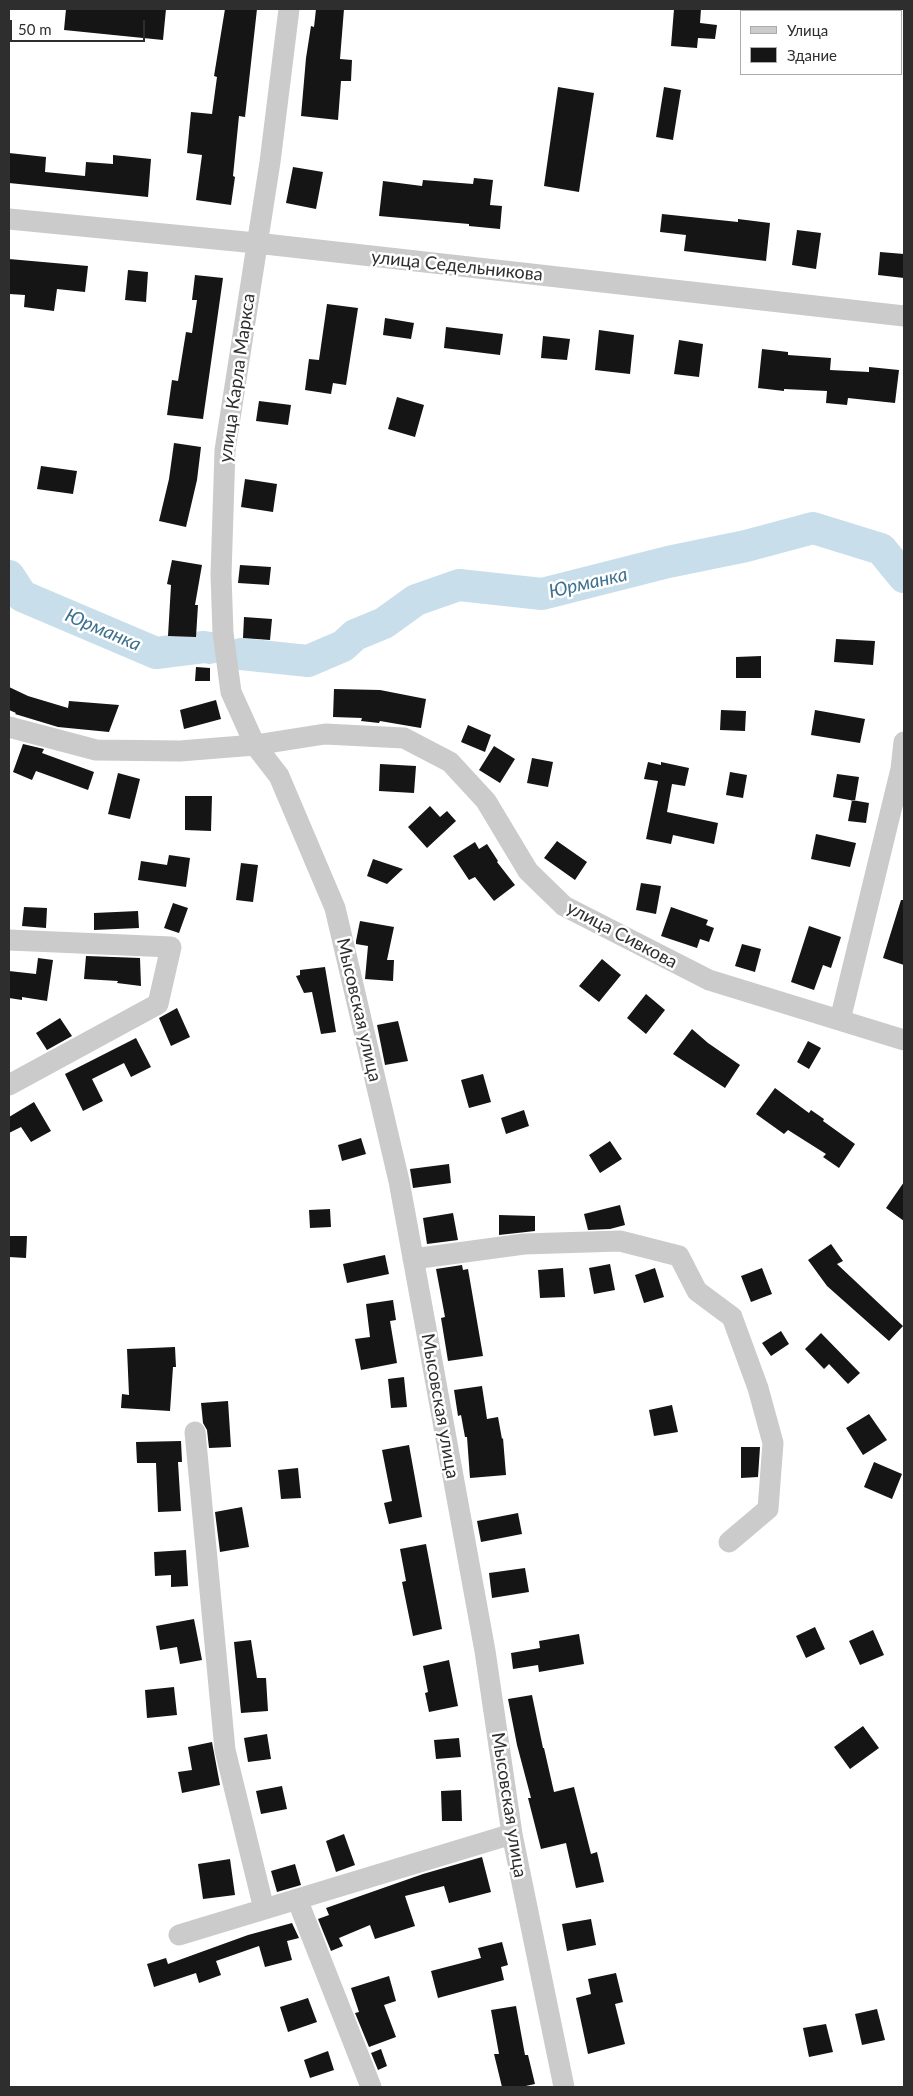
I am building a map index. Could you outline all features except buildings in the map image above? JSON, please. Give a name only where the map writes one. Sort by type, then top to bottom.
[{"type":"street","name":"улица Карла Маркса","points":[[255,745],[231,692],[223,633],[221,575],[225,450],[270,162],[289,9]]},
{"type":"street","name":"улица Седельникова","points":[[9,219],[256,243],[904,316]]},
{"type":"street","name":"улица Сивкова","points":[[9,727],[96,750],[180,751],[255,745],[324,734],[404,738],[450,762],[486,801],[528,871],[564,906],[710,980],[904,1040]]},
{"type":"street","points":[[840,1020],[901,769],[904,742]]},
{"type":"street","name":"Мысовская улица","points":[[255,745],[280,776],[335,908],[399,1180],[485,1651],[512,1834],[564,2087]]},
{"type":"street","points":[[9,940],[171,947],[158,1004],[9,1085]]},
{"type":"street","points":[[413,1259],[524,1244],[620,1241],[679,1256],[697,1291],[732,1317],[758,1388],[773,1443],[768,1509],[729,1542]]},
{"type":"street","points":[[195,1432],[225,1750],[264,1909]]},
{"type":"street","points":[[179,1935],[512,1834]]},
{"type":"street","points":[[297,1899],[371,2087]]},
{"type":"waterway","name":"Юрманка","points":[[241,654],[308,661],[343,646],[355,635],[384,623],[416,600],[459,585],[542,594],[668,562],[746,546],[813,528],[881,549],[904,577]]},
{"type":"waterway","name":"Юрманка","points":[[9,576],[22,596],[156,653],[204,647],[210,648]]}]
